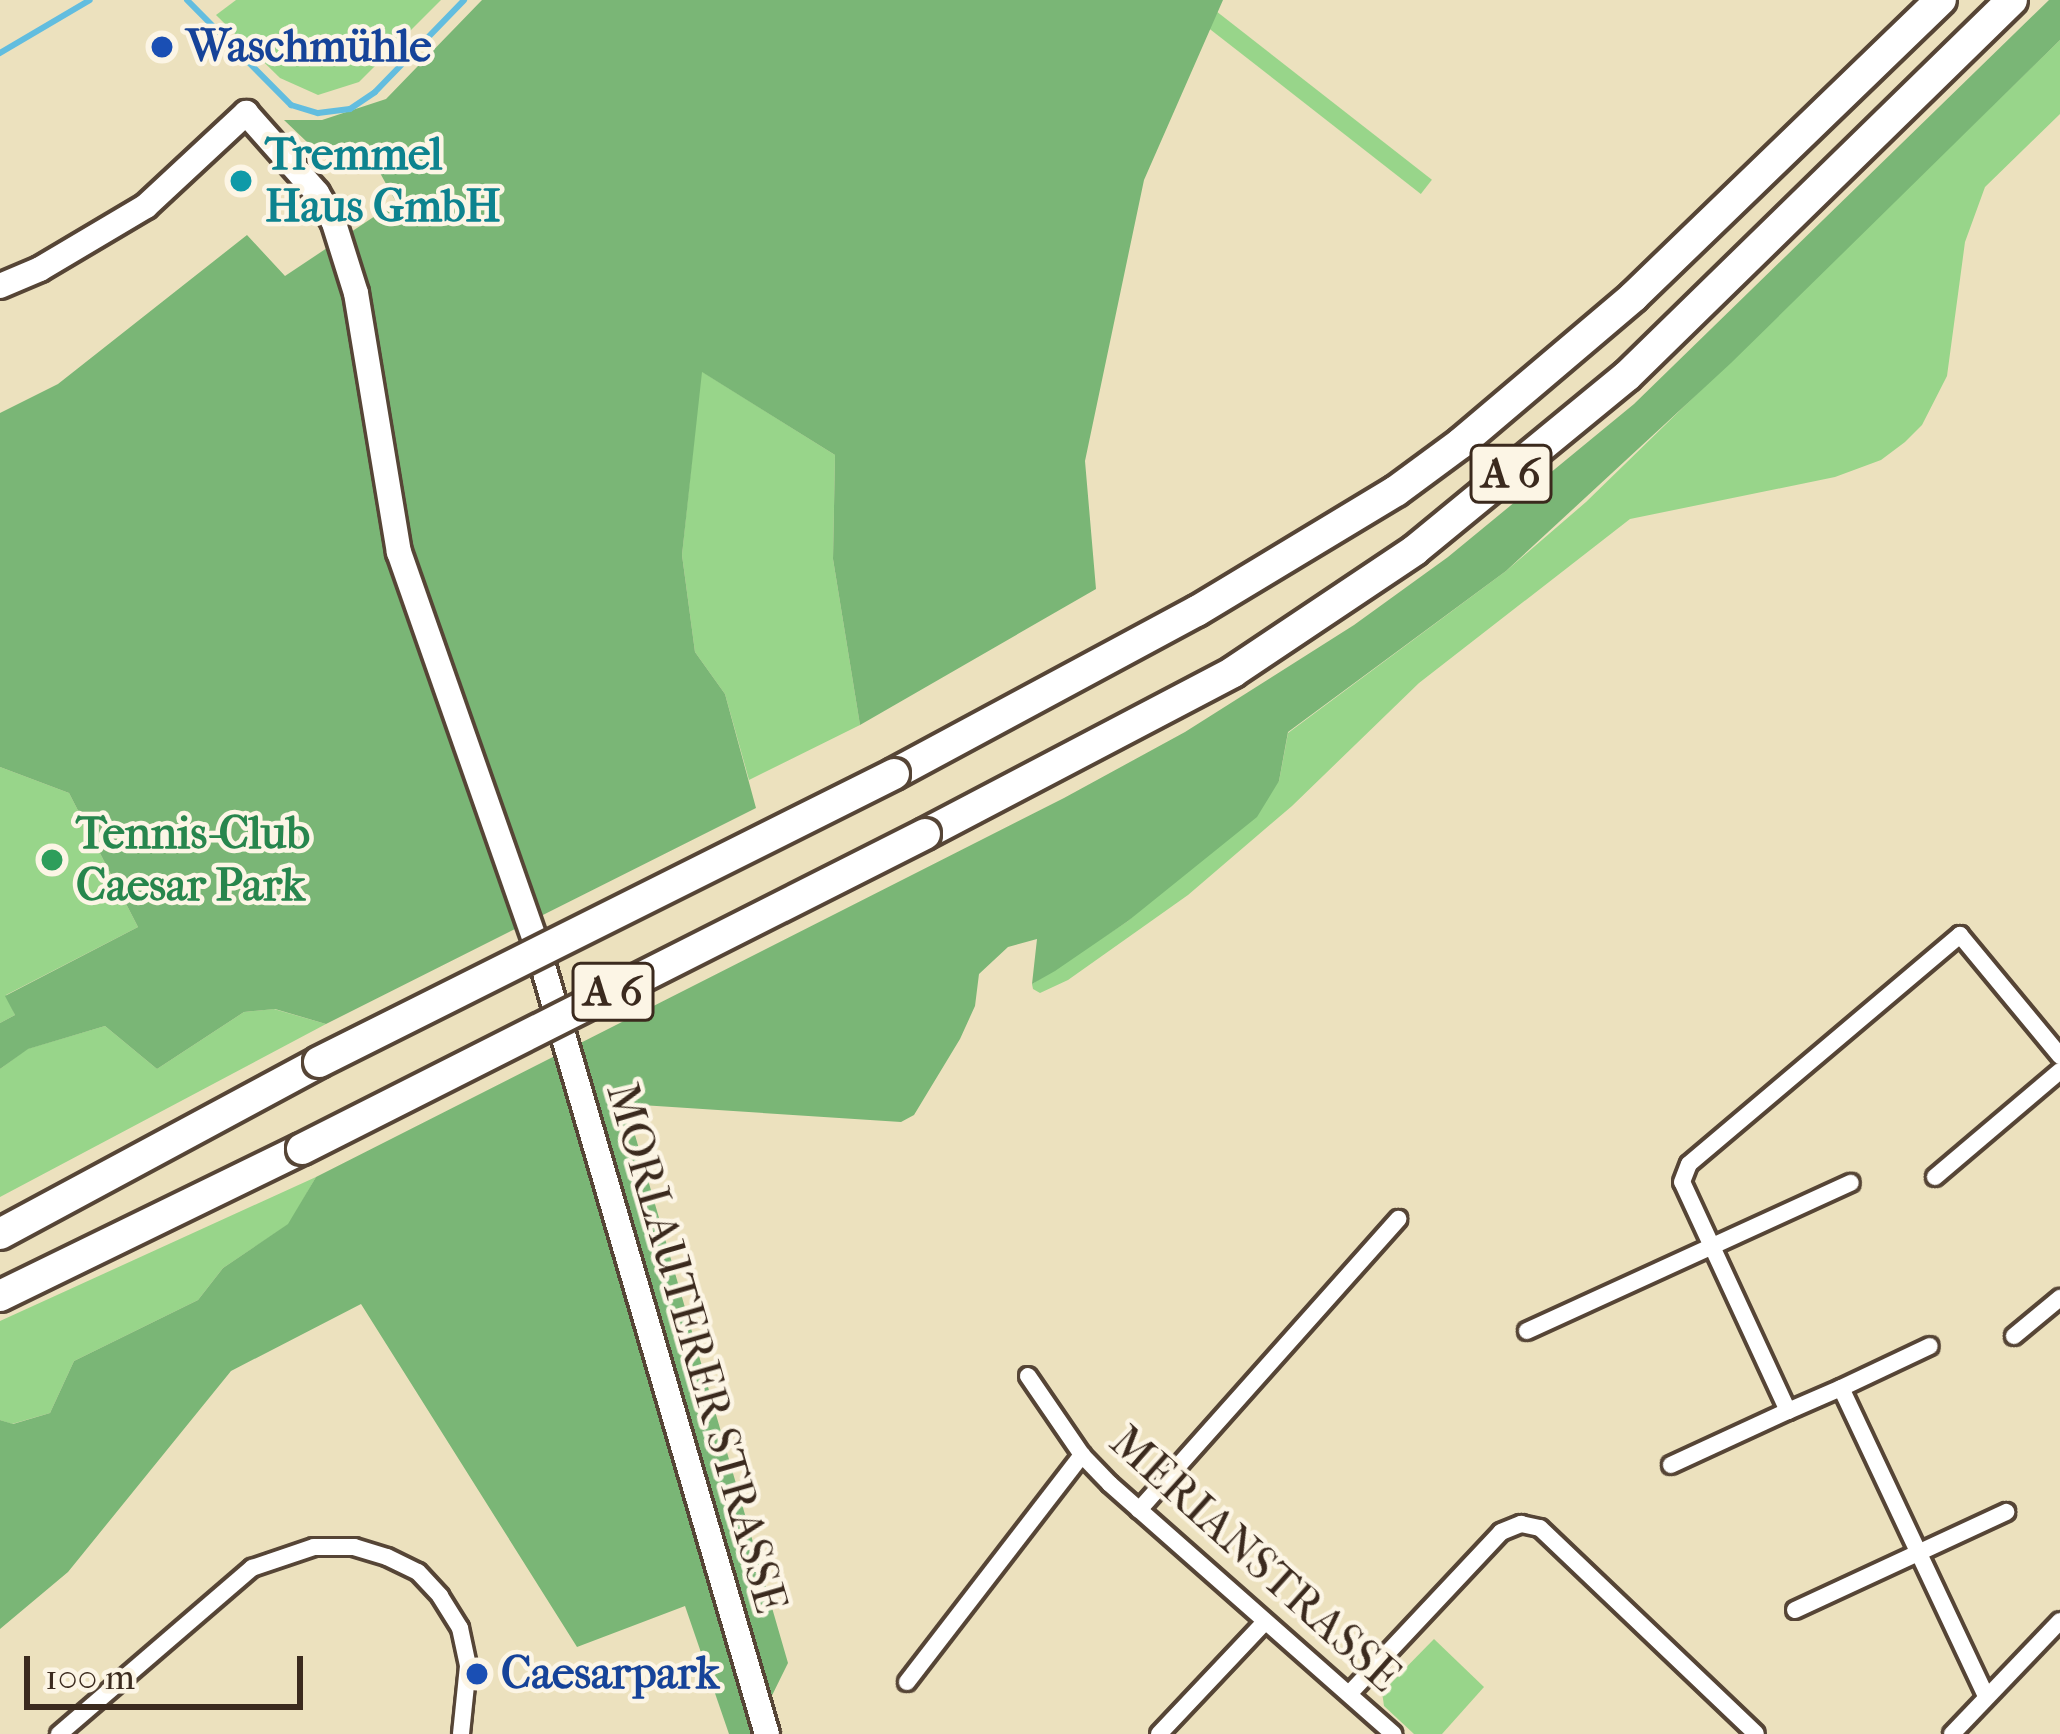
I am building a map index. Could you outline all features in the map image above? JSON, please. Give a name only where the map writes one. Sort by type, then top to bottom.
[{"type":"highway","name":"A 6","points":[[0,1234],[319,1062],[894,774],[1197,611],[1445,455],[1633,297],[1941,0]]},
{"type":"highway","name":"A 6","points":[[0,1296],[925,835],[1233,672],[1399,562],[1627,376],[2012,0]]},
{"type":"street","name":"MORLAUTERER STRASSE","points":[[0,286],[146,206],[246,113],[316,193],[348,260],[399,551],[539,952],[767,1734]]},
{"type":"street","points":[[1788,1411],[1682,1182],[1689,1165],[1960,935],[2060,1056]]},
{"type":"street","points":[[1935,1177],[2060,1071]]},
{"type":"street","points":[[1527,1331],[1851,1183]]},
{"type":"street","points":[[1139,1510],[1398,1220]]},
{"type":"street","points":[[2014,1336],[2060,1298]]},
{"type":"street","points":[[1671,1465],[1930,1346]]},
{"type":"street","name":"MERIANSTRASSE","points":[[1028,1376],[1082,1455],[1394,1734]]},
{"type":"street","points":[[1841,1388],[1986,1696]]},
{"type":"street","points":[[907,1682],[1082,1455]]},
{"type":"street","points":[[1795,1610],[2006,1512]]},
{"type":"street","points":[[1349,1694],[1502,1532],[1521,1524],[1540,1528],[1756,1734]]},
{"type":"street","points":[[59,1734],[252,1568],[314,1547],[354,1547],[418,1572],[460,1628],[468,1666],[461,1734]]},
{"type":"street","points":[[1952,1734],[2060,1621]]},
{"type":"street","points":[[1160,1734],[1265,1622]]},
{"type":"green space","points":[[236,0],[441,0],[359,82],[318,95],[280,78],[216,15]]},
{"type":"green space","points":[[482,0],[1223,0],[1144,180],[1085,461],[1096,589],[860,725],[833,559],[835,455],[702,372],[682,555],[695,652],[725,694],[756,808],[326,1024],[275,1009],[244,1012],[157,1069],[105,1026],[28,1049],[0,1069],[0,1023],[15,1015],[5,996],[138,927],[69,793],[0,767],[0,413],[58,384],[247,235],[285,276],[396,202],[363,142],[330,164],[284,120],[322,120],[386,99]]},
{"type":"green space","points":[[2049,0],[2060,0],[2060,40],[1731,363],[1506,571],[1288,732],[1279,781],[1257,817],[1128,921],[1032,984],[1037,939],[1008,947],[979,974],[975,1006],[960,1039],[914,1115],[901,1122],[626,1104],[788,1663],[753,1734],[729,1734],[685,1606],[577,1647],[361,1304],[231,1371],[68,1572],[0,1629],[0,1420],[13,1424],[50,1413],[74,1361],[198,1300],[223,1268],[288,1224],[316,1177],[1064,798],[1185,732],[1354,625],[1448,557],[1634,404]]},
{"type":"green space","points":[[1216,11],[1432,180],[1421,194],[1205,25]]},
{"type":"green space","points":[[2060,40],[2060,114],[1985,187],[1965,242],[1947,376],[1922,425],[1905,442],[1881,460],[1835,477],[1630,519],[1419,683],[1292,806],[1188,895],[1068,980],[1040,993],[1033,989],[1032,984],[1128,921],[1279,781],[1288,733],[1506,571],[1586,502]]},
{"type":"green space","points":[[701,371],[835,455],[833,559],[860,725],[749,780],[725,694],[695,652],[682,555]]},
{"type":"green space","name":"Tennis-Club Caesar Park","points":[[0,767],[69,793],[138,927],[6,995],[15,1015],[0,1023]]},
{"type":"green space","points":[[274,1009],[326,1024],[0,1197],[0,1069],[27,1049],[105,1026],[157,1069],[244,1012]]},
{"type":"green space","points":[[316,1177],[289,1224],[223,1268],[198,1300],[74,1361],[50,1413],[12,1424],[0,1420],[0,1321]]},
{"type":"green space","points":[[1434,1639],[1484,1687],[1442,1734],[1414,1734],[1384,1706],[1382,1692]]},
{"type":"waterway","points":[[0,53],[90,0]]},
{"type":"waterway","points":[[187,0],[291,105],[318,113],[350,109],[375,92],[464,0]]},
{"type":"place","name":"Waschmühle","points":[[162,47]]},
{"type":"place","name":"Tremmel Haus GmbH","points":[[241,181]]},
{"type":"place","name":"Tennis-Club Caesar Park","points":[[52,860]]},
{"type":"place","name":"Caesarpark","points":[[477,1674]]}]
